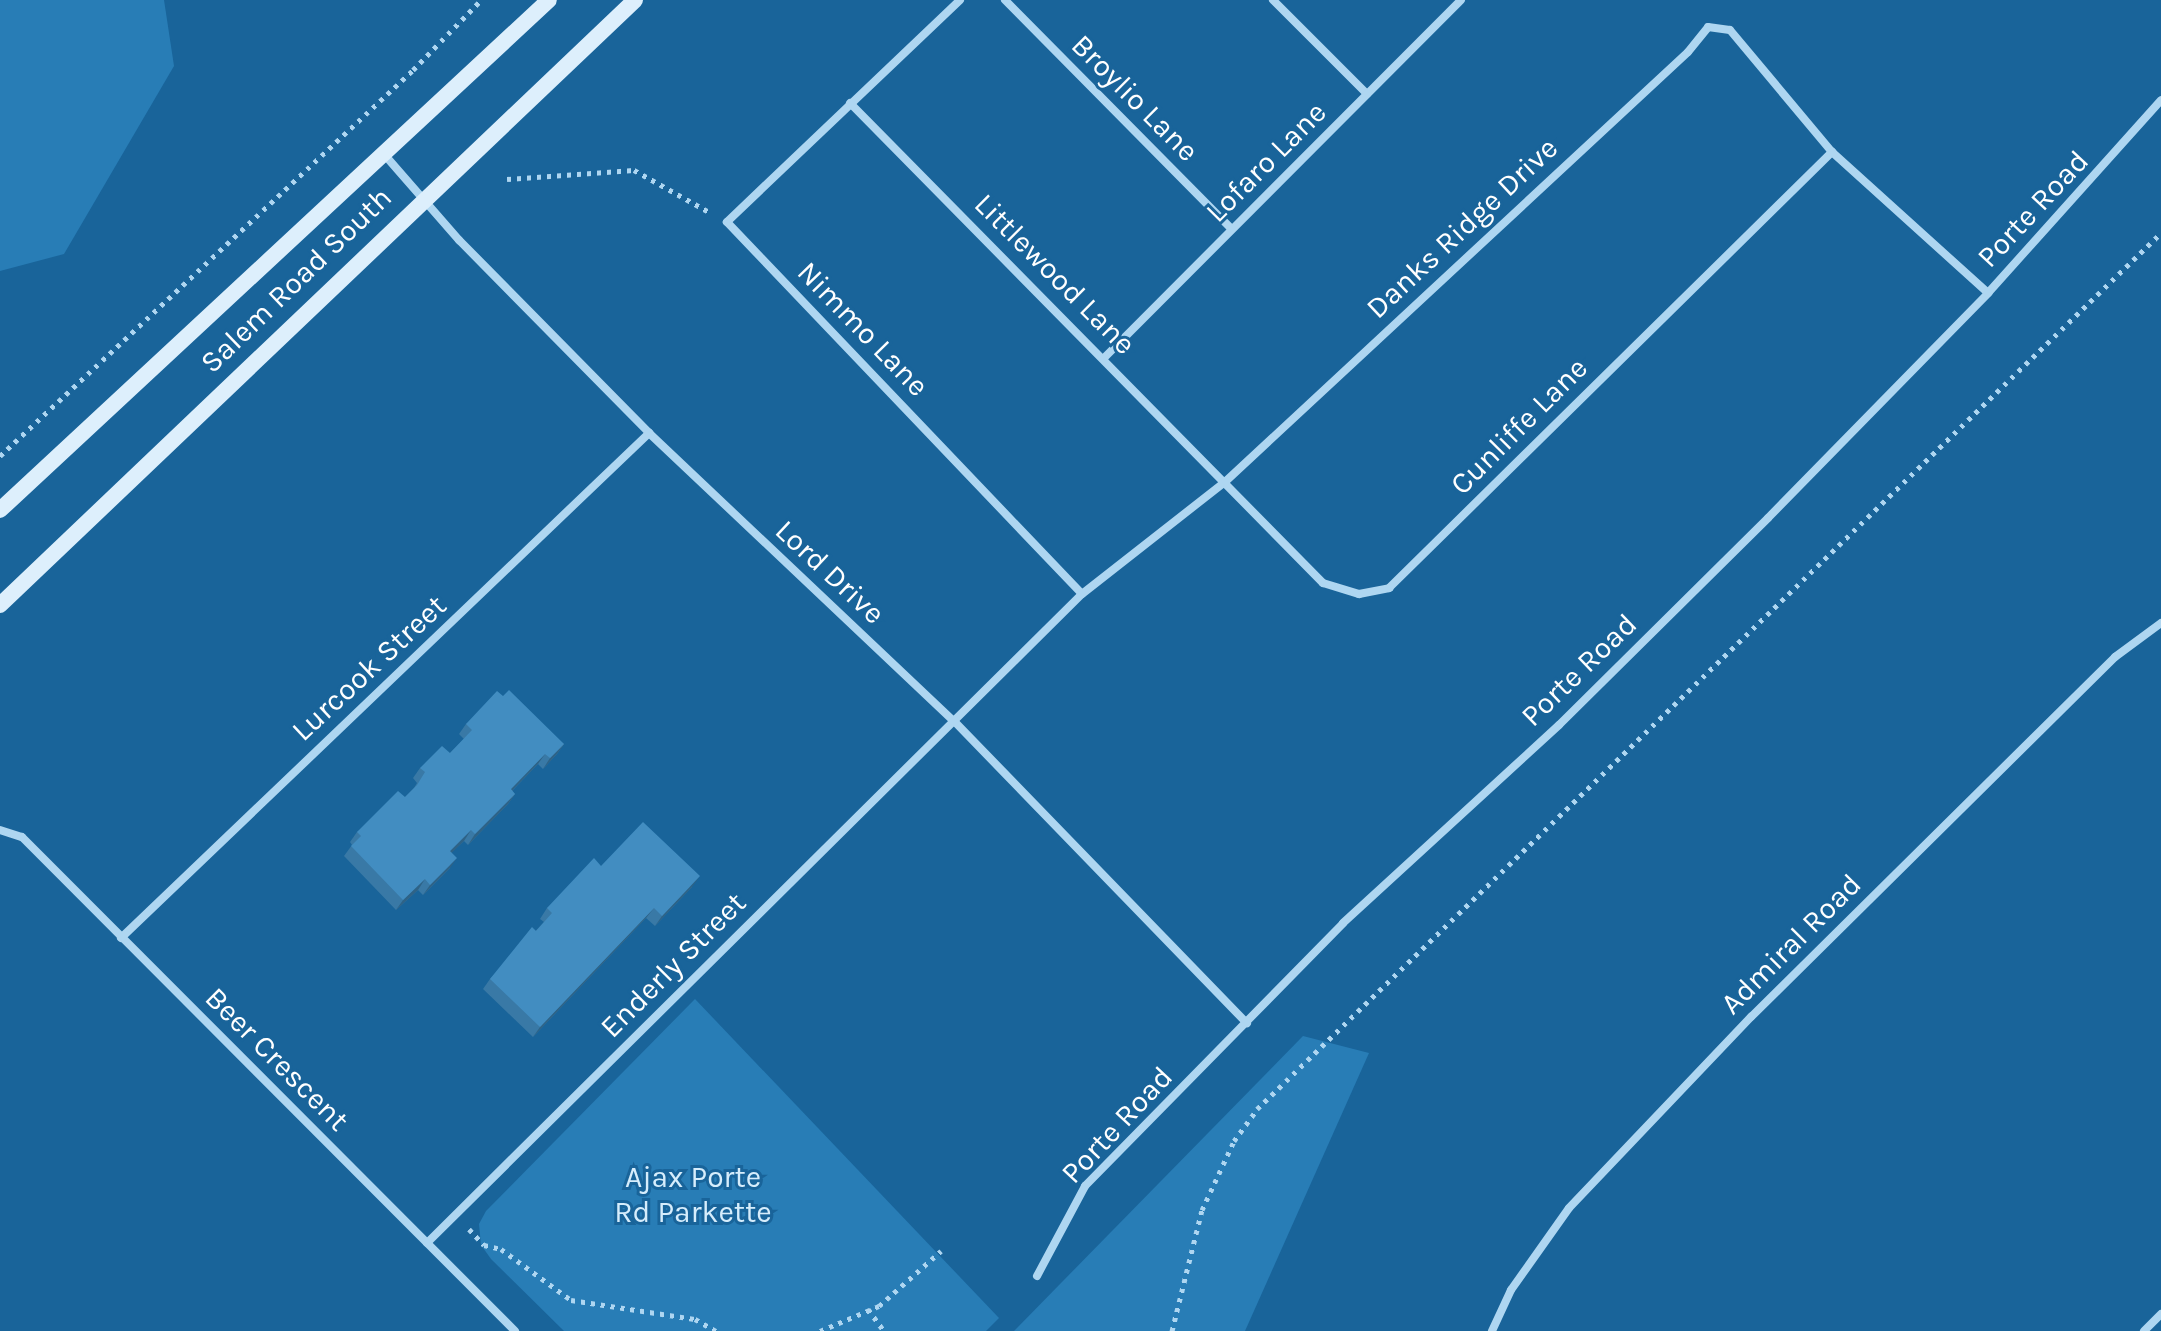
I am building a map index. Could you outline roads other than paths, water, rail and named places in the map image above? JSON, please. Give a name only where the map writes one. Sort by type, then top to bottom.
[{"type":"main road","name":"Salem Road South","points":[[0,510],[549,0]]},
{"type":"main road","name":"Salem Road South","points":[[0,605],[422,197],[635,0]]},
{"type":"street","points":[[850,103],[960,0]]},
{"type":"street","name":"Broylio Lane","points":[[1005,0],[1232,229]]},
{"type":"street","points":[[1273,0],[1367,94]]},
{"type":"street","name":"Lofaro Lane","points":[[1105,357],[1461,0]]},
{"type":"street","name":"Danks Ridge Drive","points":[[954,721],[1082,594],[1226,481],[1688,52],[1708,27],[1730,30],[1832,152],[1988,293]]},
{"type":"street","name":"Porte Road","points":[[1037,1276],[1085,1186],[1343,923],[1559,725],[1988,293],[2161,100]]},
{"type":"street","name":"Nimmo Lane","points":[[850,103],[727,222],[1082,594]]},
{"type":"street","name":"Littlewood Lane","points":[[850,103],[1226,481]]},
{"type":"street","name":"Cunliffe Lane","points":[[1226,481],[1323,583],[1359,594],[1389,588],[1832,152]]},
{"type":"street","name":"Lord Drive","points":[[383,153],[649,433],[954,721],[1247,1023]]},
{"type":"street","name":"Lurcook Street","points":[[121,938],[649,433]]},
{"type":"street","name":"Admiral Road","points":[[1492,1331],[1511,1290],[1569,1208],[1751,1017],[2115,657],[2161,623]]},
{"type":"street","name":"Enderly Street","points":[[427,1243],[954,721]]},
{"type":"street","name":"Beer Crescent","points":[[0,830],[22,837],[515,1331]]},
{"type":"street","points":[[2144,1331],[2161,1314]]},
{"type":"park label","name":"Ajax Porte Rd Parkette","points":[[693,1194]]}]
